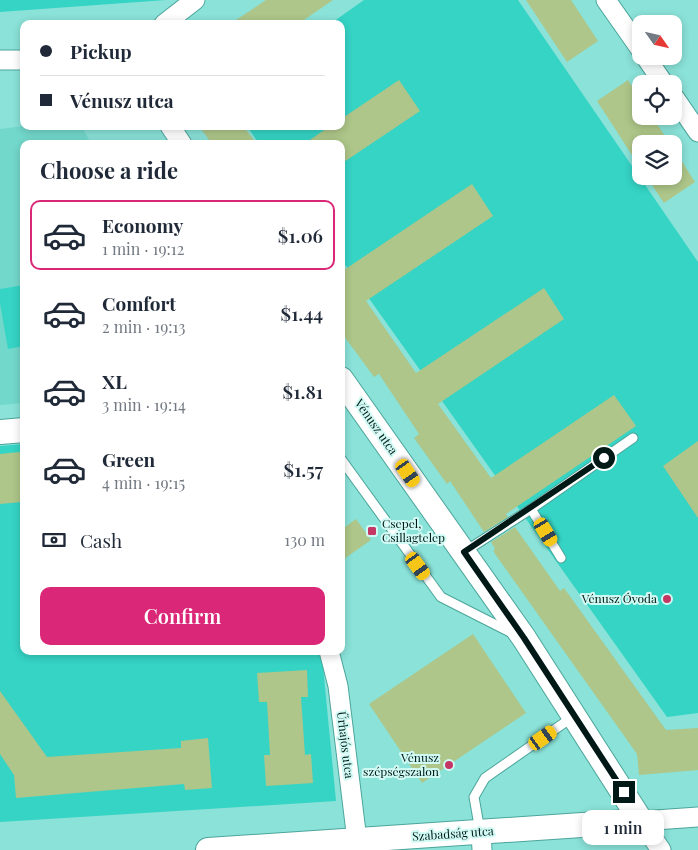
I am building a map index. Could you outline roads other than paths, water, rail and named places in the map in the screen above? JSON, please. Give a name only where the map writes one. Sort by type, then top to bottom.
[{"type":"street","points":[[169,20],[195,0]]},
{"type":"street","points":[[606,0],[632,37]]},
{"type":"street","points":[[0,60],[20,60]]},
{"type":"street","points":[[682,109],[698,132]]},
{"type":"street","name":"Vénusz utca","points":[[345,384],[524,638],[661,850]]},
{"type":"street","points":[[0,432],[20,430]]},
{"type":"street","name":"Űrhajós utca","points":[[330,655],[338,686],[357,840]]},
{"type":"street","name":"Szabadság utca","points":[[218,850],[357,840],[481,841],[641,821],[698,817]]},
{"type":"lane","points":[[464,552],[531,509],[634,438]]},
{"type":"lane","points":[[345,465],[441,597],[524,638]]},
{"type":"lane","points":[[531,509],[561,558]]},
{"type":"lane","points":[[481,841],[474,797],[485,778],[574,716]]},
{"type":"place","name":"Csepel, Csillagtelep","points":[[372,531]]},
{"type":"place","name":"Vénusz Óvoda","points":[[667,599]]},
{"type":"place","name":"Vénusz szépségszalon","points":[[449,765]]}]
